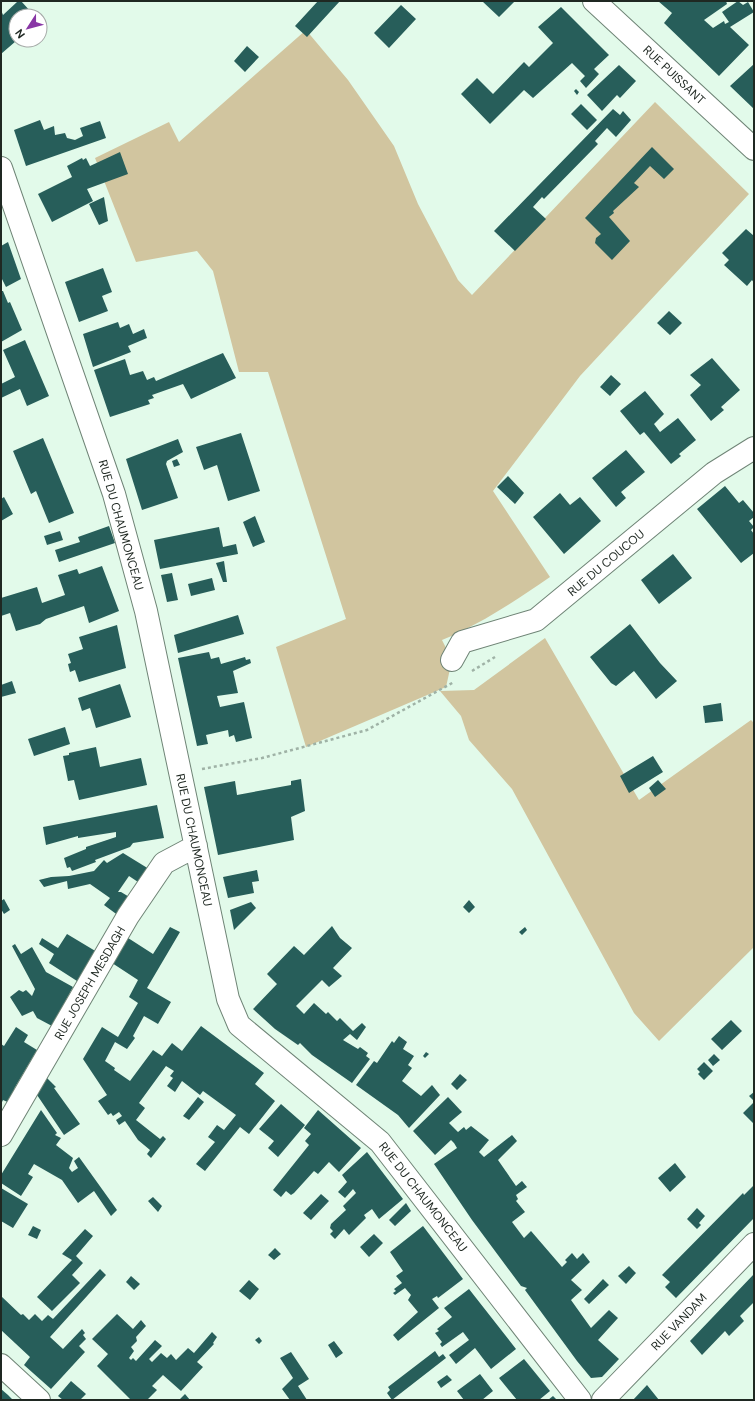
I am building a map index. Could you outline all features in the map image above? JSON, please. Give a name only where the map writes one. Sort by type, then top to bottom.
[{"type":"street","name":"RUE PUISSANT","points":[[594,1],[754,149]]},
{"type":"street","name":"RUE DU CHAUMONCEAU","points":[[1,168],[114,494],[146,611],[228,999],[239,1025],[380,1142],[580,1400]]},
{"type":"street","name":"RUE DU COUCOU","points":[[455,670],[462,642],[536,620],[714,473],[754,448]]},
{"type":"street","name":"RUE JOSEPH MESDAGH","points":[[1,1135],[128,916],[164,863],[196,846]]},
{"type":"street","name":"RUE VANDAM","points":[[603,1400],[754,1244]]},
{"type":"street","points":[[1,1365],[39,1400]]},
{"type":"path","points":[[470,672],[499,653]]},
{"type":"path","points":[[180,773],[262,758],[367,730],[455,670]]},
{"type":"shaded area","points":[[306,30],[348,80],[394,146],[418,204],[458,280],[472,295],[655,102],[749,194],[580,376],[493,491],[550,577],[484,619],[442,640],[452,660],[446,687],[306,747],[276,647],[346,619],[268,372],[239,372],[213,271],[197,251],[136,262],[95,158],[169,122],[179,142]]},
{"type":"shaded area","points":[[545,638],[639,800],[751,720],[754,723],[754,947],[659,1041],[634,1013],[512,789],[469,740],[461,716],[440,691],[474,690]]},
{"type":"building","points":[[15,1],[21,1],[27,8],[11,8],[17,2]]},
{"type":"building","points":[[318,1],[340,1],[307,37],[295,26]]},
{"type":"building","points":[[482,1],[515,1],[499,17]]},
{"type":"building","points":[[658,1],[726,1],[727,4],[704,20],[713,28],[724,21],[725,24],[729,22],[722,12],[738,1],[743,5],[748,2],[754,12],[730,27],[749,45],[719,76],[664,23],[672,13]]},
{"type":"building","points":[[401,5],[416,19],[389,48],[374,33]]},
{"type":"building","points":[[561,7],[609,55],[594,69],[599,74],[586,88],[580,81],[585,76],[572,63],[533,98],[524,90],[490,124],[461,94],[477,78],[493,94],[524,62],[529,67],[553,43],[538,27]]},
{"type":"building","points":[[1,10],[3,15],[8,10],[8,48],[1,54]]},
{"type":"building","points":[[247,46],[259,57],[245,72],[234,61]]},
{"type":"building","points":[[754,64],[754,109],[730,86]]},
{"type":"building","points":[[619,65],[636,81],[620,98],[617,95],[602,111],[587,95]]},
{"type":"building","points":[[576,89],[579,92],[577,95],[574,91]]},
{"type":"building","points":[[581,104],[597,120],[587,130],[571,114]]},
{"type":"building","points":[[613,109],[620,115],[623,111],[631,120],[616,137],[607,128],[595,141],[598,144],[544,199],[542,197],[533,207],[546,219],[515,251],[494,231]]},
{"type":"building","points":[[40,120],[44,130],[54,126],[55,135],[65,133],[67,138],[75,140],[83,136],[80,128],[100,121],[106,138],[26,166],[14,130]]},
{"type":"building","points":[[652,147],[674,169],[664,179],[650,166],[634,183],[639,187],[613,211],[614,213],[609,217],[630,241],[612,260],[595,243],[596,238],[601,234],[585,218]]},
{"type":"building","points":[[120,152],[128,174],[87,189],[93,201],[52,222],[38,194],[72,177],[67,166],[82,158],[83,160],[86,158],[90,166]]},
{"type":"building","points":[[104,197],[108,221],[99,225],[89,204]]},
{"type":"building","points":[[746,229],[754,236],[754,283],[752,280],[747,286],[724,265],[729,260],[722,253]]},
{"type":"building","points":[[8,242],[21,279],[6,287],[1,277],[1,246]]},
{"type":"building","points":[[103,268],[112,292],[102,296],[108,311],[79,322],[65,282]]},
{"type":"building","points":[[1,291],[3,291],[8,303],[10,302],[22,330],[1,342]]},
{"type":"building","points":[[669,311],[682,323],[670,335],[657,323]]},
{"type":"building","points":[[118,322],[120,328],[129,324],[133,334],[144,329],[147,338],[128,346],[131,352],[93,367],[83,334]]},
{"type":"building","points":[[25,340],[49,396],[27,406],[20,389],[1,398],[1,384],[15,377],[3,350]]},
{"type":"building","points":[[223,353],[236,378],[191,399],[183,384],[152,395],[154,398],[148,400],[150,404],[110,417],[94,370],[125,359],[130,375],[143,371],[147,380],[154,377],[156,381]]},
{"type":"building","points":[[712,358],[740,390],[721,407],[724,410],[711,421],[690,395],[701,385],[690,375]]},
{"type":"building","points":[[611,375],[621,384],[610,396],[600,387]]},
{"type":"building","points":[[645,391],[664,414],[654,424],[660,432],[678,418],[696,440],[679,454],[681,456],[671,464],[644,432],[640,435],[620,411]]},
{"type":"building","points":[[241,433],[260,491],[228,501],[217,465],[204,470],[196,447]]},
{"type":"building","points":[[43,438],[74,513],[49,523],[36,491],[31,494],[13,451]]},
{"type":"building","points":[[178,439],[183,452],[167,461],[166,464],[178,498],[142,510],[126,459]]},
{"type":"building","points":[[626,450],[645,472],[621,492],[626,498],[616,507],[592,478]]},
{"type":"building","points":[[177,459],[180,465],[174,467],[172,461]]},
{"type":"building","points":[[508,476],[524,493],[515,504],[497,487]]},
{"type":"building","points":[[725,486],[739,503],[743,500],[754,513],[754,517],[749,521],[754,527],[751,530],[754,534],[754,553],[741,563],[697,509]]},
{"type":"building","points":[[560,493],[570,505],[580,497],[601,521],[564,554],[533,517]]},
{"type":"building","points":[[4,497],[13,514],[1,521],[1,499]]},
{"type":"building","points":[[255,516],[265,542],[253,547],[243,522]]},
{"type":"building","points":[[109,526],[115,543],[59,562],[55,550],[80,542],[78,537]]},
{"type":"building","points":[[219,527],[223,547],[236,544],[238,554],[160,569],[154,540]]},
{"type":"building","points":[[60,531],[63,540],[47,545],[44,536]]},
{"type":"building","points":[[673,554],[692,578],[659,604],[641,580]]},
{"type":"building","points":[[224,561],[227,582],[223,582],[216,563]]},
{"type":"building","points":[[102,566],[119,611],[89,623],[84,606],[46,619],[40,624],[16,631],[10,613],[1,616],[1,598],[37,587],[42,603],[65,595],[58,575],[77,569],[79,574]]},
{"type":"building","points":[[172,573],[178,600],[167,602],[161,575]]},
{"type":"building","points":[[212,578],[215,590],[191,596],[188,584]]},
{"type":"building","points":[[238,615],[244,634],[178,653],[174,635]]},
{"type":"building","points":[[630,624],[660,663],[677,681],[656,699],[634,671],[616,686],[611,683],[590,657]]},
{"type":"building","points":[[117,625],[126,668],[79,682],[75,670],[70,672],[68,664],[71,663],[68,654],[83,649],[79,637]]},
{"type":"building","points":[[209,652],[211,659],[219,657],[221,664],[245,657],[246,660],[250,659],[251,663],[233,671],[238,693],[217,696],[220,707],[244,702],[252,738],[236,742],[234,735],[229,737],[228,730],[206,735],[208,744],[197,746],[178,658]]},
{"type":"building","points":[[12,681],[16,693],[1,697],[1,685]]},
{"type":"building","points":[[120,684],[131,717],[96,728],[90,708],[82,711],[78,698]]},
{"type":"building","points":[[721,703],[723,721],[705,723],[703,706]]},
{"type":"building","points":[[65,727],[70,744],[34,756],[28,739]]},
{"type":"building","points":[[96,747],[100,767],[141,758],[147,785],[79,800],[74,780],[68,781],[63,756],[69,755],[69,753]]},
{"type":"building","points":[[653,756],[663,772],[629,793],[620,776]]},
{"type":"building","points":[[301,779],[305,811],[291,817],[294,840],[218,855],[204,787],[235,781],[237,795],[291,785],[291,781]]},
{"type":"building","points":[[658,780],[666,789],[655,797],[649,788]]},
{"type":"building","points":[[157,805],[164,838],[133,843],[130,847],[95,860],[96,862],[72,871],[70,867],[67,868],[64,858],[86,849],[86,847],[116,837],[116,832],[78,838],[78,836],[46,845],[43,827]]},
{"type":"building","points":[[123,853],[149,869],[141,884],[129,876],[118,892],[121,892],[131,898],[119,916],[104,905],[110,898],[90,884],[68,889],[67,881],[44,887],[39,880],[94,871],[104,860],[107,863]]},
{"type":"building","points":[[257,870],[259,881],[252,882],[254,893],[228,898],[223,877]]},
{"type":"building","points":[[4,899],[10,910],[4,914],[1,909],[1,901]]},
{"type":"building","points":[[469,900],[475,907],[469,913],[463,907]]},
{"type":"building","points":[[251,902],[256,908],[234,930],[230,910]]},
{"type":"building","points":[[332,926],[340,938],[352,948],[333,968],[342,976],[329,987],[322,980],[296,1006],[304,1014],[314,1003],[326,1014],[328,1012],[337,1021],[340,1018],[353,1031],[362,1023],[366,1027],[357,1040],[350,1034],[343,1040],[358,1049],[360,1047],[368,1053],[366,1056],[370,1059],[352,1083],[312,1055],[300,1043],[298,1045],[275,1029],[253,1009],[277,984],[267,974],[294,946],[304,955]]},
{"type":"building","points":[[170,927],[180,932],[147,988],[171,1002],[158,1024],[144,1016],[133,1036],[135,1038],[127,1049],[115,1042],[105,1061],[115,1068],[114,1070],[130,1081],[153,1050],[162,1056],[172,1043],[182,1051],[201,1026],[264,1073],[255,1084],[275,1101],[249,1134],[240,1127],[205,1171],[196,1164],[215,1142],[208,1137],[217,1125],[224,1130],[236,1115],[203,1091],[200,1095],[182,1081],[175,1092],[167,1086],[173,1078],[170,1076],[174,1071],[166,1066],[139,1103],[145,1108],[136,1120],[160,1139],[163,1136],[166,1139],[151,1158],[147,1154],[150,1150],[138,1140],[125,1121],[119,1125],[116,1120],[122,1116],[119,1112],[113,1116],[111,1113],[108,1115],[98,1101],[107,1095],[83,1059],[102,1027],[118,1037],[138,1003],[129,997],[138,980],[109,961],[125,936],[153,954]]},
{"type":"building","points":[[525,927],[527,930],[522,935],[519,932]]},
{"type":"building","points":[[67,934],[97,952],[77,981],[49,963],[54,954],[39,944],[42,938],[58,948]]},
{"type":"building","points":[[15,944],[21,954],[32,947],[46,972],[73,987],[52,1026],[37,1018],[33,1011],[22,1016],[10,997],[19,990],[23,992],[26,990],[32,996],[35,989],[12,946]]},
{"type":"building","points":[[731,1020],[742,1031],[722,1050],[711,1039]]},
{"type":"building","points":[[16,1027],[28,1035],[24,1042],[37,1050],[14,1089],[19,1092],[12,1104],[3,1100],[1,1104],[1,1044],[4,1046]]},
{"type":"building","points":[[399,1036],[407,1042],[403,1049],[414,1056],[408,1065],[412,1068],[402,1081],[421,1096],[432,1085],[440,1095],[409,1128],[398,1115],[356,1085],[374,1061],[377,1063],[392,1041],[394,1043]]},
{"type":"building","points":[[426,1052],[429,1054],[425,1058],[423,1056]]},
{"type":"building","points":[[714,1054],[720,1060],[713,1066],[708,1060]]},
{"type":"building","points":[[704,1062],[713,1071],[704,1080],[698,1074],[700,1072],[697,1069]]},
{"type":"building","points":[[460,1074],[467,1080],[457,1090],[451,1084]]},
{"type":"building","points":[[45,1076],[56,1087],[54,1088],[80,1124],[64,1135],[33,1089]]},
{"type":"building","points":[[754,1092],[754,1101],[749,1096]]},
{"type":"building","points":[[198,1097],[204,1102],[189,1120],[183,1116]]},
{"type":"building","points":[[448,1097],[462,1112],[449,1123],[458,1132],[464,1127],[466,1130],[471,1126],[489,1140],[479,1152],[484,1157],[512,1135],[517,1141],[498,1160],[516,1186],[522,1181],[527,1187],[516,1195],[518,1199],[516,1201],[525,1212],[512,1222],[524,1238],[531,1231],[562,1267],[567,1262],[565,1260],[572,1253],[577,1259],[583,1253],[590,1262],[571,1280],[582,1290],[571,1300],[591,1328],[609,1310],[618,1318],[598,1340],[619,1359],[602,1377],[591,1378],[577,1361],[525,1290],[527,1288],[521,1286],[472,1220],[434,1164],[457,1148],[454,1143],[451,1140],[435,1155],[413,1131]]},
{"type":"building","points":[[754,1102],[754,1124],[743,1113]]},
{"type":"building","points":[[281,1104],[305,1125],[278,1157],[268,1148],[274,1141],[259,1129]]},
{"type":"building","points":[[41,1110],[57,1133],[55,1135],[61,1138],[56,1145],[73,1158],[69,1168],[72,1172],[78,1168],[74,1161],[79,1157],[117,1210],[111,1216],[94,1191],[78,1203],[62,1180],[34,1164],[28,1174],[33,1177],[21,1196],[1,1183],[1,1175]]},
{"type":"building","points":[[318,1110],[361,1148],[339,1172],[329,1162],[318,1174],[314,1171],[294,1193],[291,1195],[286,1191],[281,1197],[273,1190],[309,1145],[305,1141],[311,1134],[304,1128]]},
{"type":"building","points":[[367,1152],[403,1199],[379,1219],[372,1209],[364,1215],[366,1218],[349,1235],[344,1229],[335,1239],[330,1234],[333,1231],[330,1228],[331,1224],[346,1210],[343,1206],[356,1193],[353,1189],[345,1198],[338,1192],[347,1182],[342,1175]]},
{"type":"building","points":[[675,1163],[686,1177],[670,1192],[658,1178]]},
{"type":"building","points":[[754,1185],[754,1218],[676,1298],[665,1287],[670,1282],[662,1275],[743,1193],[744,1195]]},
{"type":"building","points":[[1,1188],[28,1204],[13,1228],[1,1221]]},
{"type":"building","points":[[321,1194],[329,1201],[311,1220],[303,1213]]},
{"type":"building","points":[[153,1197],[162,1206],[158,1212],[148,1201]]},
{"type":"building","points":[[406,1203],[411,1211],[395,1226],[389,1220]]},
{"type":"building","points":[[697,1208],[705,1216],[699,1223],[701,1225],[697,1229],[687,1219]]},
{"type":"building","points":[[33,1226],[41,1230],[37,1239],[28,1235]]},
{"type":"building","points":[[423,1226],[463,1279],[438,1298],[437,1296],[432,1299],[439,1308],[398,1341],[393,1335],[418,1312],[408,1300],[411,1295],[405,1288],[395,1295],[393,1293],[396,1291],[394,1289],[402,1283],[396,1276],[403,1271],[390,1252]]},
{"type":"building","points":[[85,1229],[93,1236],[76,1256],[83,1263],[72,1275],[80,1283],[52,1311],[37,1297],[72,1260],[62,1254]]},
{"type":"building","points":[[374,1234],[383,1243],[369,1257],[360,1247]]},
{"type":"building","points":[[275,1248],[281,1254],[274,1260],[268,1255]]},
{"type":"building","points":[[629,1266],[636,1273],[626,1284],[618,1276]]},
{"type":"building","points":[[100,1269],[106,1275],[50,1337],[63,1349],[82,1329],[85,1333],[83,1335],[86,1339],[79,1346],[85,1352],[51,1389],[24,1365],[30,1357],[1,1330],[1,1296],[21,1315],[23,1314],[29,1320],[35,1314],[42,1321],[48,1315],[53,1319]]},
{"type":"building","points":[[754,1274],[754,1302],[740,1316],[744,1321],[729,1336],[725,1331],[702,1355],[690,1341]]},
{"type":"building","points":[[131,1276],[140,1284],[134,1290],[126,1282]]},
{"type":"building","points":[[603,1279],[609,1285],[589,1304],[584,1299]]},
{"type":"building","points":[[249,1280],[259,1289],[250,1300],[239,1291]]},
{"type":"building","points":[[469,1289],[516,1349],[491,1369],[475,1348],[456,1364],[449,1355],[469,1340],[463,1332],[442,1347],[440,1344],[442,1342],[435,1333],[439,1331],[437,1329],[452,1317],[444,1308]]},
{"type":"building","points":[[117,1314],[133,1329],[141,1320],[146,1326],[136,1337],[137,1341],[131,1347],[134,1351],[129,1358],[131,1360],[133,1358],[136,1361],[155,1340],[162,1346],[149,1359],[152,1362],[161,1353],[167,1358],[171,1354],[176,1360],[188,1348],[194,1353],[212,1332],[217,1337],[213,1343],[214,1344],[197,1362],[203,1367],[181,1391],[163,1375],[152,1386],[157,1390],[147,1400],[131,1400],[97,1366],[108,1354],[92,1339]]},
{"type":"building","points":[[259,1337],[262,1341],[259,1344],[255,1340]]},
{"type":"building","points":[[334,1341],[343,1353],[336,1358],[328,1345]]},
{"type":"building","points":[[435,1351],[439,1357],[443,1354],[446,1358],[392,1400],[387,1393],[390,1390],[388,1387]]},
{"type":"building","points":[[291,1352],[309,1379],[298,1386],[307,1400],[290,1400],[282,1389],[293,1378],[280,1358]]},
{"type":"building","points":[[524,1359],[550,1391],[539,1400],[517,1400],[499,1378]]},
{"type":"building","points":[[480,1374],[493,1391],[482,1400],[464,1400],[457,1391]]},
{"type":"building","points":[[447,1375],[452,1380],[441,1388],[437,1382]]},
{"type":"building","points":[[71,1381],[86,1394],[80,1400],[63,1400],[58,1396]]},
{"type":"building","points":[[647,1385],[659,1400],[633,1400]]},
{"type":"building","points":[[1,1389],[8,1395],[13,1400],[1,1400]]},
{"type":"building","points":[[185,1394],[190,1400],[179,1400]]},
{"type":"building","points":[[553,1396],[557,1400],[548,1400]]}]
